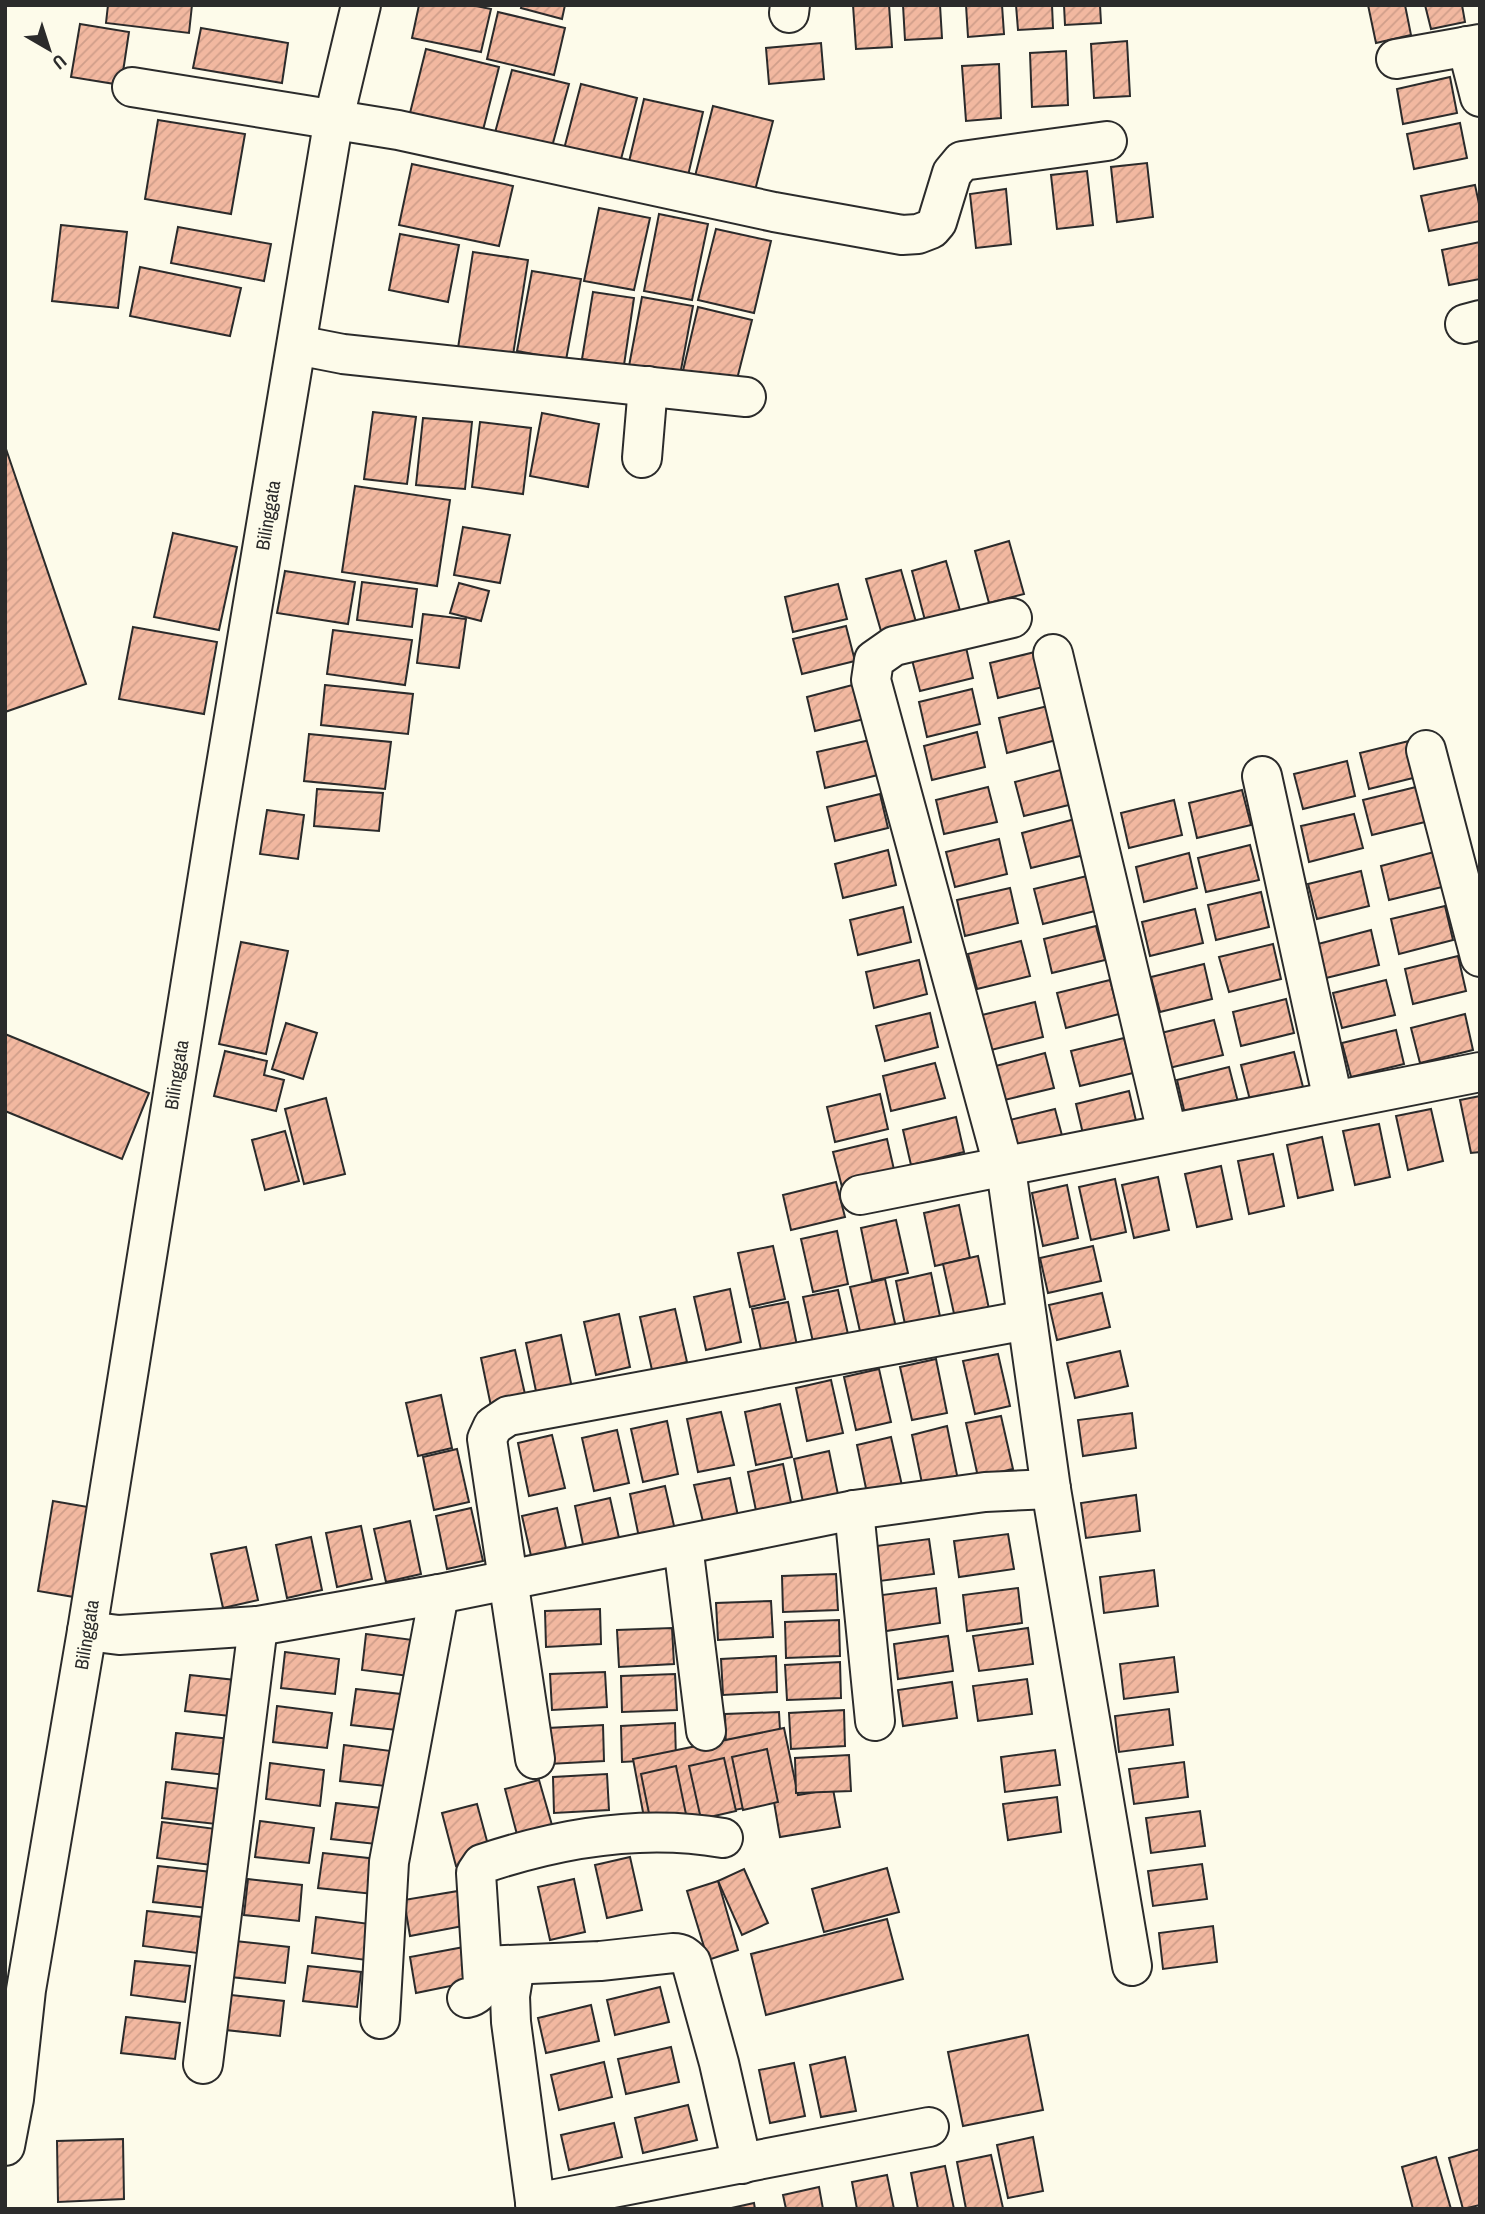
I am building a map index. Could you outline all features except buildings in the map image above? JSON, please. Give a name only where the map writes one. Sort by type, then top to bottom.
[{"type":"street","name":"Bilinggata","points":[[5,2146],[14,2099],[26,1990],[101,1633],[217,819],[366,124],[361,5]]},
{"type":"street","points":[[1396,59],[1473,45],[1480,97]]},
{"type":"street","points":[[132,87],[366,124],[774,212],[902,235],[918,234],[931,229],[937,222],[952,173],[962,162],[1107,141]]},
{"type":"street","points":[[318,349],[746,397]]},
{"type":"street","points":[[642,458],[648,386]]},
{"type":"street","points":[[1012,618],[894,646],[874,660],[871,680],[1007,1183],[1051,1489],[1132,1966]]},
{"type":"street","points":[[1053,654],[1167,1132]]},
{"type":"street","points":[[1426,750],[1480,957]]},
{"type":"street","points":[[1262,776],[1333,1100]]},
{"type":"street","points":[[860,1195],[1480,1072]]},
{"type":"street","points":[[535,1759],[487,1439],[493,1426],[508,1416],[1027,1320]]},
{"type":"street","points":[[101,1633],[258,1626],[439,1594],[854,1510],[985,1492],[1051,1489]]},
{"type":"street","points":[[854,1510],[876,1721]]},
{"type":"street","points":[[683,1545],[706,1731]]},
{"type":"street","points":[[380,2019],[389,1862],[439,1594]]},
{"type":"street","points":[[203,2064],[258,1626]]},
{"type":"street","points":[[723,1838],[695,1833],[626,1833],[554,1843],[482,1864],[476,1873],[488,1976],[510,1996],[511,2022],[536,2206],[929,2127]]},
{"type":"street","points":[[488,1976],[681,1953],[691,1962],[719,2063],[742,2164]]}]
